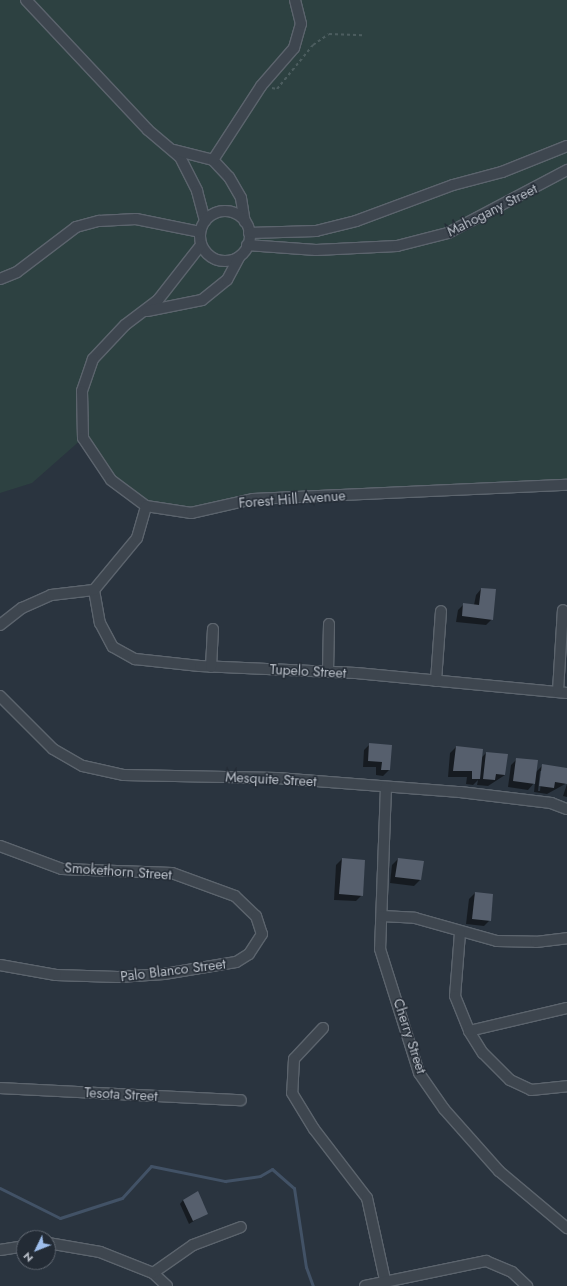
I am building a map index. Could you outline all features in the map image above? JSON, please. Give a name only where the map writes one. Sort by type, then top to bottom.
[{"type":"street","points":[[26,0],[148,130],[174,150],[197,191],[205,221]]},
{"type":"street","points":[[213,160],[261,86],[294,48],[301,24],[295,0]]},
{"type":"street","name":"Mahogany Street","points":[[249,233],[316,231],[356,221],[453,185],[502,172],[567,146]]},
{"type":"street","points":[[174,150],[213,160],[229,177],[241,198],[245,222],[249,233],[248,245],[239,257],[227,261],[214,259],[201,245],[200,232],[205,221],[216,213],[229,212],[245,222]]},
{"type":"street","name":"Mahogany Street","points":[[248,245],[316,250],[398,246],[448,233],[567,170]]},
{"type":"street","points":[[0,279],[17,272],[76,227],[99,221],[136,219],[200,232]]},
{"type":"street","name":"Forest Hill Avenue","points":[[201,245],[147,311],[126,325],[93,359],[82,391],[81,413],[83,438],[111,480],[146,506],[191,513],[253,499],[567,485]]},
{"type":"street","name":"Forest Hill Avenue","points":[[147,311],[202,300],[227,280],[239,257]]},
{"type":"street","points":[[0,626],[22,608],[51,594],[94,590],[137,538],[146,506]]},
{"type":"street","name":"Tupelo Street","points":[[94,590],[100,623],[113,646],[135,659],[211,667],[328,672],[436,680],[562,692]]},
{"type":"street","points":[[562,692],[563,610]]},
{"type":"street","points":[[436,680],[441,611]]},
{"type":"street","points":[[328,672],[330,624]]},
{"type":"street","points":[[211,667],[213,629]]},
{"type":"street","name":"Mesquite Street","points":[[0,696],[53,750],[83,766],[124,775],[277,778],[551,803],[567,809]]},
{"type":"street","name":"Cherry Street","points":[[386,787],[380,949],[419,1072],[444,1109],[499,1171],[567,1228]]},
{"type":"street","name":"Smokethorn Street","points":[[0,846],[62,868],[172,873],[236,896],[256,916],[262,934]]},
{"type":"street","points":[[382,916],[415,918],[460,933],[497,941],[536,942],[567,938]]},
{"type":"street","points":[[460,933],[455,996],[469,1031],[484,1053],[510,1080],[531,1090],[567,1086]]},
{"type":"street","name":"Palo Blanco Street","points":[[0,965],[56,975],[118,977],[164,974],[236,962],[249,954],[262,934]]},
{"type":"street","points":[[469,1031],[567,1008]]},
{"type":"street","points":[[323,1028],[294,1059],[292,1093],[314,1129],[368,1198],[385,1280]]},
{"type":"street","name":"Tesota Street","points":[[0,1088],[241,1100]]},
{"type":"street","points":[[153,1273],[193,1245],[241,1227]]},
{"type":"street","points":[[56,1244],[100,1252],[153,1273],[167,1286]]},
{"type":"street","points":[[0,1250],[16,1247]]},
{"type":"street","points":[[365,1286],[385,1280],[486,1260],[512,1272],[527,1286]]},
{"type":"path","points":[[261,86],[277,89],[313,45],[329,34],[362,34]]},
{"type":"green space","points":[[0,0],[567,0],[567,485],[253,499],[191,513],[146,506],[111,480],[83,438],[32,483],[0,493]]},
{"type":"building","points":[[481,588],[496,589],[493,620],[462,616],[463,603],[479,605]]},
{"type":"building","points":[[369,743],[392,745],[390,770],[381,770],[382,762],[368,761]]},
{"type":"building","points":[[456,746],[483,749],[480,779],[472,779],[472,771],[453,771]]},
{"type":"building","points":[[486,752],[508,754],[505,775],[496,774],[495,780],[483,779]]},
{"type":"building","points":[[516,758],[538,760],[535,784],[513,781]]},
{"type":"building","points":[[542,764],[567,768],[567,784],[555,782],[554,788],[539,786]]},
{"type":"building","points":[[342,858],[365,860],[363,896],[339,894]]},
{"type":"building","points":[[398,858],[424,861],[421,880],[395,877]]},
{"type":"building","points":[[475,892],[493,894],[491,921],[472,919]]},
{"type":"building","points":[[198,1191],[208,1214],[193,1221],[183,1200]]},
{"type":"waterway","points":[[0,1188],[60,1218],[122,1198],[151,1166],[225,1181],[260,1176],[272,1169],[294,1188],[306,1267],[313,1286]]}]
